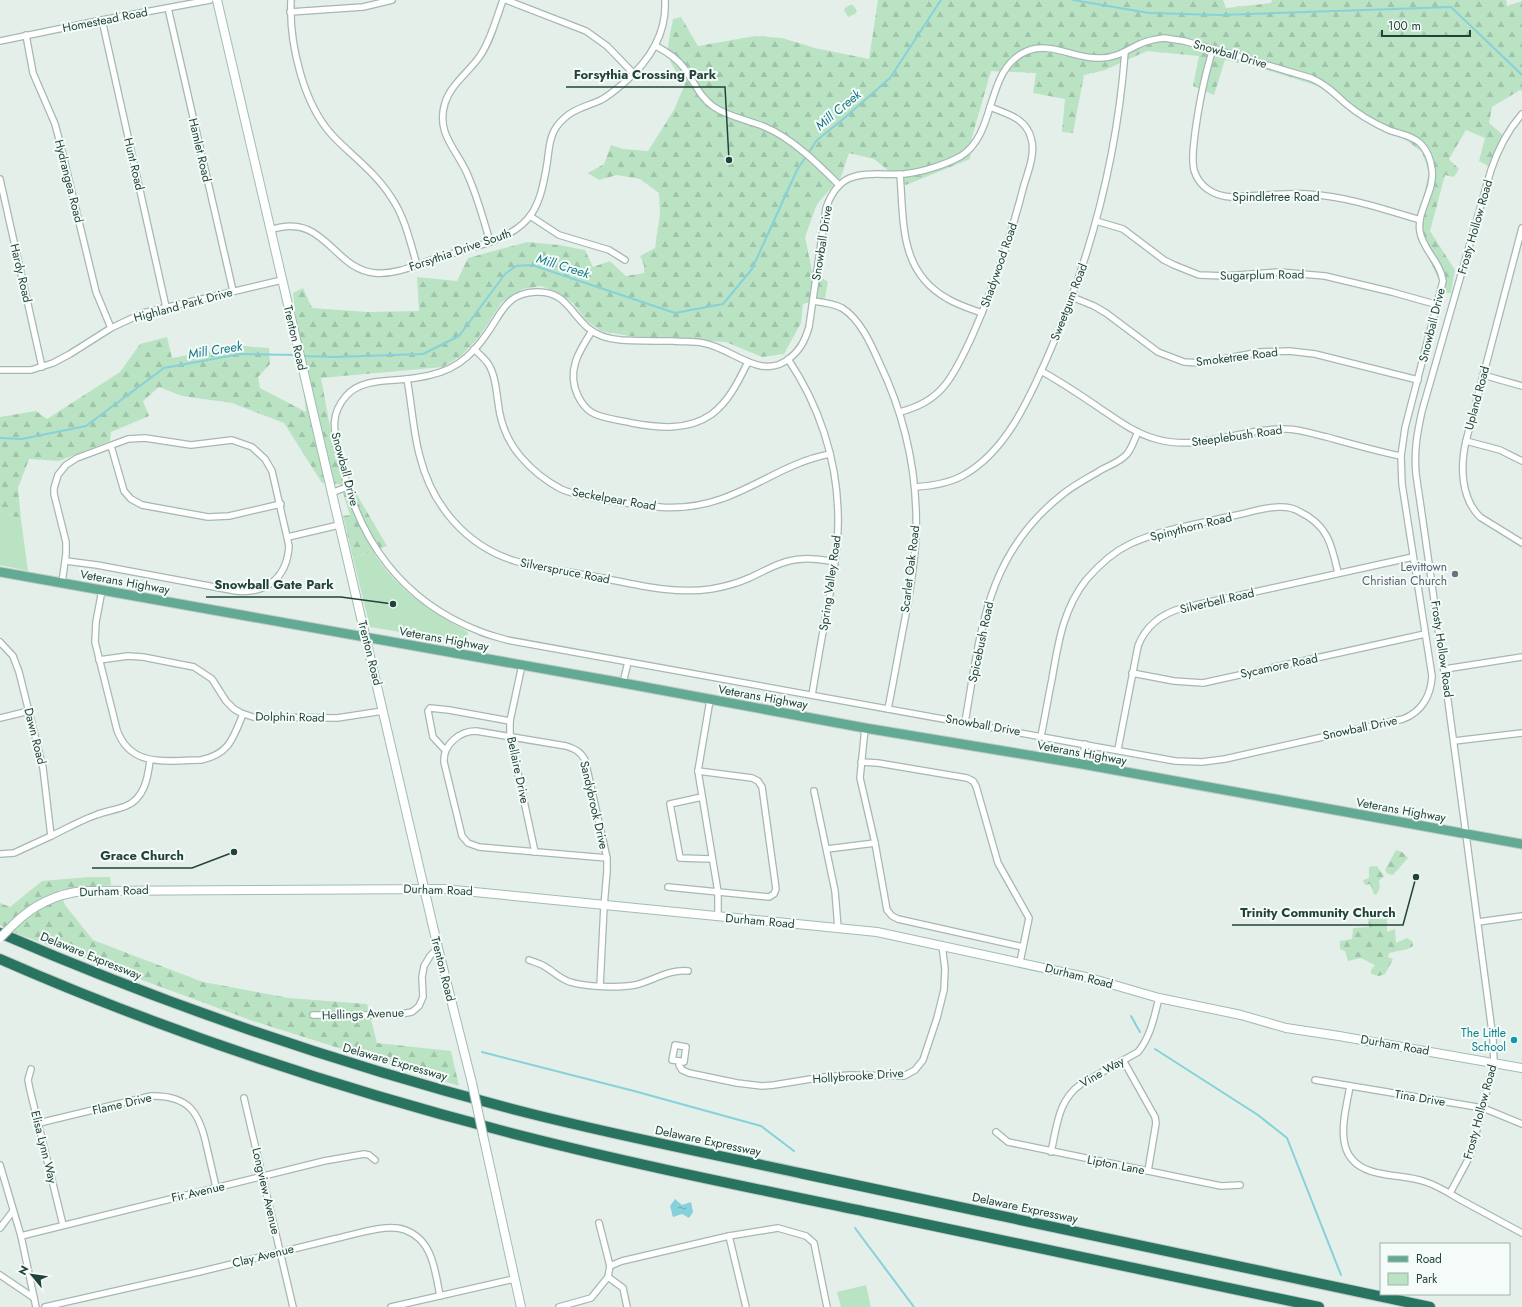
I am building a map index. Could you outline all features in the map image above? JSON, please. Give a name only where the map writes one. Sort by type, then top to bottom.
[{"type":"highway","name":"Delaware Expressway","points":[[0,933],[121,983],[258,1033],[402,1078],[526,1113],[875,1190],[1430,1307]]},
{"type":"highway","points":[[0,959],[99,1000],[232,1049],[351,1088],[506,1132],[616,1159],[1319,1307]]},
{"type":"main road","name":"Trenton Road","points":[[217,0],[331,493],[384,711],[438,948],[472,1083],[521,1307]]},
{"type":"main road","name":"Veterans Highway","points":[[0,572],[623,683],[865,728],[1082,764],[1522,844]]},
{"type":"main road","name":"Durham Road","points":[[0,938],[29,911],[48,900],[70,892],[461,890],[604,906],[877,932],[1090,978],[1159,998],[1240,1015],[1286,1028],[1522,1068]]},
{"type":"street","name":"Homestead Road","points":[[0,41],[210,0]]},
{"type":"street","points":[[291,0],[290,12],[294,46],[303,84],[314,111],[334,137],[376,178],[391,196],[403,219],[417,265]]},
{"type":"street","points":[[290,12],[362,6],[392,0]]},
{"type":"street","points":[[490,242],[469,177],[448,142],[442,116],[448,96],[480,56],[505,0],[586,31],[607,46],[634,74]]},
{"type":"street","name":"Forsythia Drive South","points":[[270,230],[279,227],[308,229],[322,237],[349,263],[363,270],[375,273],[396,271],[417,265],[503,238],[516,231],[530,216],[537,204],[549,147],[556,128],[567,115],[581,107],[606,97],[634,74],[649,58],[656,46],[664,22],[666,0]]},
{"type":"street","name":"Hamlet Road","points":[[168,8],[233,291]]},
{"type":"street","name":"Hunt Road","points":[[102,20],[166,307]]},
{"type":"street","name":"Hydrangea Road","points":[[26,35],[33,73],[55,124],[96,292],[111,328]]},
{"type":"street","name":"Snowball Drive","points":[[1164,38],[1184,41],[1213,49],[1320,82],[1345,103],[1368,119],[1388,130],[1407,135],[1420,143],[1429,157],[1433,172],[1430,191],[1420,220],[1419,228],[1422,238],[1442,273],[1443,281],[1405,428],[1401,456],[1402,484],[1432,676],[1430,689],[1424,703],[1413,714],[1403,719],[1225,759],[1202,762],[1175,761],[1118,749],[507,640],[479,632],[441,612],[412,590],[389,567],[366,534],[347,487],[335,435],[335,418],[337,410],[347,395],[357,388],[371,383],[434,374],[457,364],[479,344],[506,304],[520,294],[528,292],[546,292],[559,297],[570,306],[578,318],[592,331],[605,337],[621,340],[702,343],[718,348],[756,366],[778,365],[802,347],[806,339],[826,208],[833,192],[839,185],[851,177],[868,173],[900,174],[928,169],[953,160],[965,153],[980,134],[1001,77],[1007,66],[1011,61],[1027,51],[1042,48],[1099,58],[1114,56],[1148,41],[1164,38]]},
{"type":"street","points":[[656,46],[676,59],[688,73],[702,97],[713,107],[727,114],[766,127],[790,141],[813,160],[839,185]]},
{"type":"street","name":"Spindletree Road","points":[[1213,49],[1203,83],[1192,155],[1194,171],[1198,179],[1207,190],[1218,196],[1230,197],[1306,194],[1324,196],[1420,220]]},
{"type":"street","name":"Sweetgum Road","points":[[915,487],[942,484],[951,481],[970,471],[981,462],[1010,430],[1019,416],[1041,372],[1072,297],[1096,222],[1118,112],[1124,52]]},
{"type":"street","name":"Shadywood Road","points":[[900,412],[923,404],[932,399],[946,384],[965,351],[982,313],[1000,267],[1017,215],[1028,170],[1032,138],[1023,122],[1012,115],[990,107]]},
{"type":"street","name":"Frosty Hollow Road","points":[[1450,1194],[1470,1156],[1494,1063],[1493,1039],[1454,741],[1416,474],[1416,435],[1491,170],[1500,146],[1521,117]]},
{"type":"street","points":[[900,174],[905,238],[913,265],[928,285],[937,293],[954,303],[982,313]]},
{"type":"street","name":"Hardy Road","points":[[0,180],[42,367]]},
{"type":"street","points":[[530,216],[559,235],[609,250],[625,260]]},
{"type":"street","name":"Sugarplum Road","points":[[1096,222],[1123,230],[1164,260],[1198,275],[1224,276],[1279,272],[1307,274],[1341,279],[1438,305]]},
{"type":"street","name":"Upland Road","points":[[1522,228],[1462,456],[1466,494],[1471,506],[1480,517],[1522,543]]},
{"type":"street","name":"Highland Park Drive","points":[[0,370],[22,371],[42,367],[70,354],[111,328],[132,317],[166,307],[282,280]]},
{"type":"street","name":"Smoketree Road","points":[[1072,297],[1094,306],[1106,313],[1158,352],[1184,362],[1201,363],[1260,352],[1290,351],[1315,354],[1418,380]]},
{"type":"street","name":"Scarlet Oak Road","points":[[813,301],[835,305],[842,308],[853,317],[876,354],[900,412],[906,436],[915,487],[916,537],[913,573],[888,709]]},
{"type":"street","points":[[592,331],[576,359],[573,375],[576,391],[583,404],[592,412],[618,420],[648,426],[679,427],[701,421],[711,415],[726,402],[748,362]]},
{"type":"street","name":"Seckelpear Road","points":[[474,349],[489,366],[493,374],[496,384],[499,412],[504,428],[514,449],[530,467],[543,478],[570,492],[584,496],[656,508],[694,506],[723,499],[791,466],[809,459],[830,454]]},
{"type":"street","name":"Spring Valley Road","points":[[788,359],[818,416],[830,454],[834,473],[838,515],[835,562],[812,695]]},
{"type":"street","name":"Steeplebush Road","points":[[1041,372],[1064,383],[1120,422],[1138,432],[1163,441],[1190,443],[1210,441],[1259,431],[1276,429],[1295,430],[1401,456]]},
{"type":"street","points":[[1483,376],[1522,386]]},
{"type":"street","name":"Silverspruce Road","points":[[407,379],[419,456],[435,496],[453,522],[480,544],[501,556],[526,564],[656,588],[684,590],[711,589],[741,581],[780,563],[792,560],[811,558],[835,562]]},
{"type":"street","name":"Spicebush Road","points":[[965,722],[985,612],[995,582],[1010,554],[1033,523],[1063,494],[1126,455],[1138,432]]},
{"type":"street","points":[[62,583],[66,561],[66,542],[54,494],[54,488],[62,468],[72,461],[128,440],[145,438],[191,445],[226,440],[245,444],[259,452],[269,465],[275,479],[281,504],[288,537],[289,553],[283,570],[266,586],[252,591],[236,590],[66,561]]},
{"type":"street","points":[[1466,441],[1500,450],[1522,461]]},
{"type":"street","points":[[111,446],[124,491],[131,499],[142,505],[208,517],[229,516],[281,504]]},
{"type":"street","points":[[331,493],[347,487]]},
{"type":"street","name":"Spinythorn Road","points":[[1041,736],[1062,624],[1068,609],[1080,589],[1100,565],[1129,544],[1156,534],[1270,508],[1285,507],[1301,512],[1313,519],[1322,528],[1329,539],[1338,573]]},
{"type":"street","points":[[288,537],[339,525]]},
{"type":"street","name":"Silverbell Road","points":[[1118,749],[1135,655],[1141,638],[1153,623],[1171,611],[1338,573],[1414,558]]},
{"type":"street","points":[[102,590],[95,634],[99,660],[121,740],[131,751],[144,759],[150,760],[201,760],[218,755],[231,741],[243,714]]},
{"type":"street","name":"Sycamore Road","points":[[1132,673],[1174,681],[1203,683],[1425,634]]},
{"type":"street","name":"Dawn Road","points":[[0,642],[14,658],[44,768],[51,836]]},
{"type":"street","name":"Dolphin Road","points":[[99,660],[128,656],[194,667],[212,679],[228,703],[234,709],[253,717],[337,718],[384,711]]},
{"type":"street","points":[[1444,668],[1522,657]]},
{"type":"street","points":[[623,683],[628,662]]},
{"type":"street","name":"Bellaire Drive","points":[[522,665],[510,721],[510,736],[535,852]]},
{"type":"street","points":[[710,700],[698,771],[718,892],[718,917]]},
{"type":"street","points":[[445,750],[433,737],[428,711],[430,708],[510,721]]},
{"type":"street","points":[[0,718],[29,711]]},
{"type":"street","points":[[865,728],[860,778],[875,843],[887,910],[892,916],[1023,947]]},
{"type":"street","name":"Sandybrook Drive","points":[[600,986],[607,858],[585,760],[582,754],[577,750],[566,746],[476,731],[468,732],[451,742],[445,750],[444,762],[462,836],[468,843],[479,847],[607,858]]},
{"type":"street","points":[[1454,741],[1522,733]]},
{"type":"street","points":[[1082,764],[1085,744]]},
{"type":"street","points":[[0,854],[14,854],[96,815],[133,803],[143,791],[147,781],[150,760]]},
{"type":"street","points":[[861,762],[883,764],[967,778],[973,781],[976,786],[998,862],[1029,918],[1020,962]]},
{"type":"street","points":[[668,887],[769,897],[774,894],[776,888],[762,787],[758,781],[752,778],[698,771]]},
{"type":"street","points":[[814,791],[835,891],[838,928]]},
{"type":"street","points":[[702,797],[670,804],[680,858],[712,859]]},
{"type":"street","points":[[827,850],[875,843]]},
{"type":"street","points":[[1478,922],[1522,916]]},
{"type":"street","name":"Hollybrooke Drive","points":[[680,1061],[680,1067],[689,1073],[753,1086],[774,1085],[823,1076],[904,1076],[915,1070],[921,1064],[938,1018],[944,990],[945,969],[942,945]]},
{"type":"street","name":"Hellings Avenue","points":[[313,1016],[396,1015],[412,1012],[419,1006],[423,997],[422,976],[424,966],[430,956],[438,948]]},
{"type":"street","points":[[529,960],[544,966],[569,982],[600,986],[632,985],[651,980],[670,972],[679,970],[688,971]]},
{"type":"street","name":"Vine Way","points":[[1051,1152],[1061,1110],[1068,1096],[1081,1084],[1138,1052],[1143,1046],[1151,1030],[1159,998]]},
{"type":"street","points":[[1123,1060],[1155,1117],[1156,1123],[1148,1171]]},
{"type":"street","name":"Elisa Lynn Way","points":[[31,1069],[28,1080],[63,1225]]},
{"type":"street","name":"Tina Drive","points":[[1315,1080],[1483,1108],[1522,1124]]},
{"type":"street","points":[[1350,1086],[1343,1128],[1343,1138],[1347,1152],[1360,1167],[1368,1171],[1425,1181],[1522,1233]]},
{"type":"street","name":"Flame Drive","points":[[39,1124],[151,1096],[167,1096],[177,1099],[192,1110],[200,1122],[216,1188]]},
{"type":"street","name":"Longview Avenue","points":[[244,1098],[293,1307]]},
{"type":"street","name":"Lipton Lane","points":[[996,1132],[1008,1142],[1051,1152],[1221,1186],[1240,1185]]},
{"type":"street","name":"Fir Avenue","points":[[21,1236],[341,1158],[364,1154],[369,1155],[375,1160]]},
{"type":"street","points":[[0,1165],[21,1236],[36,1307]]},
{"type":"street","points":[[0,1182],[5,1186]]},
{"type":"street","points":[[0,1228],[13,1211]]},
{"type":"street","points":[[559,1307],[591,1298],[608,1277],[610,1266],[599,1223]]},
{"type":"street","name":"Clay Avenue","points":[[45,1307],[280,1252],[393,1228],[405,1230],[419,1238],[427,1246],[435,1267],[440,1296]]},
{"type":"street","points":[[610,1266],[622,1261],[729,1236],[778,1228],[806,1236],[814,1243],[827,1307]]},
{"type":"street","points":[[729,1236],[746,1307]]},
{"type":"street","points":[[0,1275],[34,1298]]},
{"type":"street","points":[[608,1277],[623,1288],[627,1307]]},
{"type":"street","points":[[391,1307],[514,1279]]},
{"type":"green space","points":[[878,0],[1223,0],[1226,8],[1271,3],[1272,0],[1506,0],[1507,6],[1522,1],[1522,91],[1520,90],[1492,107],[1489,123],[1503,135],[1490,167],[1479,161],[1485,138],[1466,130],[1449,159],[1459,169],[1454,177],[1445,175],[1430,231],[1455,270],[1451,293],[1445,293],[1416,231],[1429,172],[1422,152],[1409,142],[1318,86],[1254,66],[1225,60],[1214,95],[1193,86],[1199,56],[1147,51],[1105,70],[1084,75],[1073,133],[1062,132],[1065,99],[1033,93],[1036,73],[991,71],[972,137],[970,159],[906,185],[874,159],[849,153],[841,177],[817,204],[805,237],[812,271],[828,282],[825,298],[803,304],[801,323],[784,354],[762,357],[726,342],[629,336],[601,331],[587,321],[573,303],[557,292],[541,286],[523,289],[502,302],[478,338],[461,356],[443,367],[321,378],[336,459],[387,546],[353,558],[343,516],[350,515],[340,484],[322,483],[284,423],[232,403],[182,396],[159,387],[143,401],[149,416],[111,432],[110,441],[59,461],[29,459],[18,488],[21,520],[0,510],[0,417],[36,411],[47,419],[120,372],[140,344],[167,337],[172,358],[239,346],[269,348],[270,364],[258,377],[260,388],[306,412],[293,293],[303,288],[312,308],[367,312],[419,311],[417,277],[457,281],[468,258],[527,242],[559,245],[585,250],[593,267],[610,261],[626,276],[644,273],[644,265],[640,256],[655,248],[660,213],[659,193],[640,179],[617,175],[599,180],[588,173],[604,164],[611,145],[623,149],[648,151],[674,110],[685,84],[673,67],[668,53],[673,19],[681,17],[698,46],[755,36],[782,38],[815,48],[869,59]]},
{"type":"green space","points":[[850,5],[853,5],[857,11],[855,14],[848,17],[844,10]]},
{"type":"green space","points":[[0,510],[21,520],[28,571],[0,565]]},
{"type":"green space","points":[[373,551],[392,577],[403,588],[441,617],[468,632],[466,643],[370,627],[353,558]]},
{"type":"green space","points":[[1396,850],[1402,852],[1408,858],[1393,875],[1388,874],[1385,870]]},
{"type":"green space","points":[[1377,866],[1384,876],[1379,881],[1380,888],[1376,895],[1374,894],[1370,884],[1365,885],[1363,880],[1369,878],[1369,867]]},
{"type":"green space","points":[[89,877],[110,877],[111,885],[59,890],[65,905],[93,940],[203,982],[289,998],[367,1004],[377,1043],[451,1051],[459,1086],[253,1021],[18,934],[0,925],[0,903],[10,907],[42,881]]},
{"type":"green space","points":[[1370,911],[1377,915],[1378,919],[1387,919],[1387,932],[1395,929],[1396,943],[1407,938],[1412,941],[1413,946],[1408,949],[1389,953],[1388,957],[1393,959],[1385,974],[1379,976],[1371,974],[1371,970],[1375,965],[1361,958],[1348,961],[1345,951],[1340,949],[1340,941],[1352,939],[1353,928],[1369,927],[1368,918]]},
{"type":"green space","points":[[866,1285],[871,1307],[841,1307],[837,1292]]},
{"type":"water","points":[[675,1199],[682,1205],[691,1202],[693,1212],[689,1218],[682,1214],[673,1217],[670,1206]]},
{"type":"waterway","name":"Mill Creek","points":[[303,356],[334,357],[423,354],[459,336],[505,274],[516,266],[532,265],[675,313],[723,304],[752,269],[797,170],[817,140],[890,78],[941,0]]},
{"type":"waterway","name":"Mill Creek","points":[[1073,0],[1149,13],[1220,15],[1451,7],[1522,75]]},
{"type":"waterway","name":"Mill Creek","points":[[0,438],[22,439],[86,426],[164,368],[240,354],[297,355]]},
{"type":"waterway","points":[[1131,1016],[1140,1032]]},
{"type":"waterway","points":[[1155,1049],[1258,1115],[1287,1138],[1341,1275]]},
{"type":"waterway","points":[[482,1052],[634,1091],[761,1126],[794,1151]]},
{"type":"waterway","points":[[855,1228],[914,1307]]},
{"type":"place","name":"Forsythia Crossing Park","points":[[729,160]]},
{"type":"place","name":"Levittown Christian Church","points":[[1455,574]]},
{"type":"place","name":"Snowball Gate Park","points":[[393,604]]},
{"type":"place","name":"Grace Church","points":[[234,852]]},
{"type":"place","name":"Trinity Community Church","points":[[1416,877]]},
{"type":"place","name":"The Little School","points":[[1514,1040]]}]
